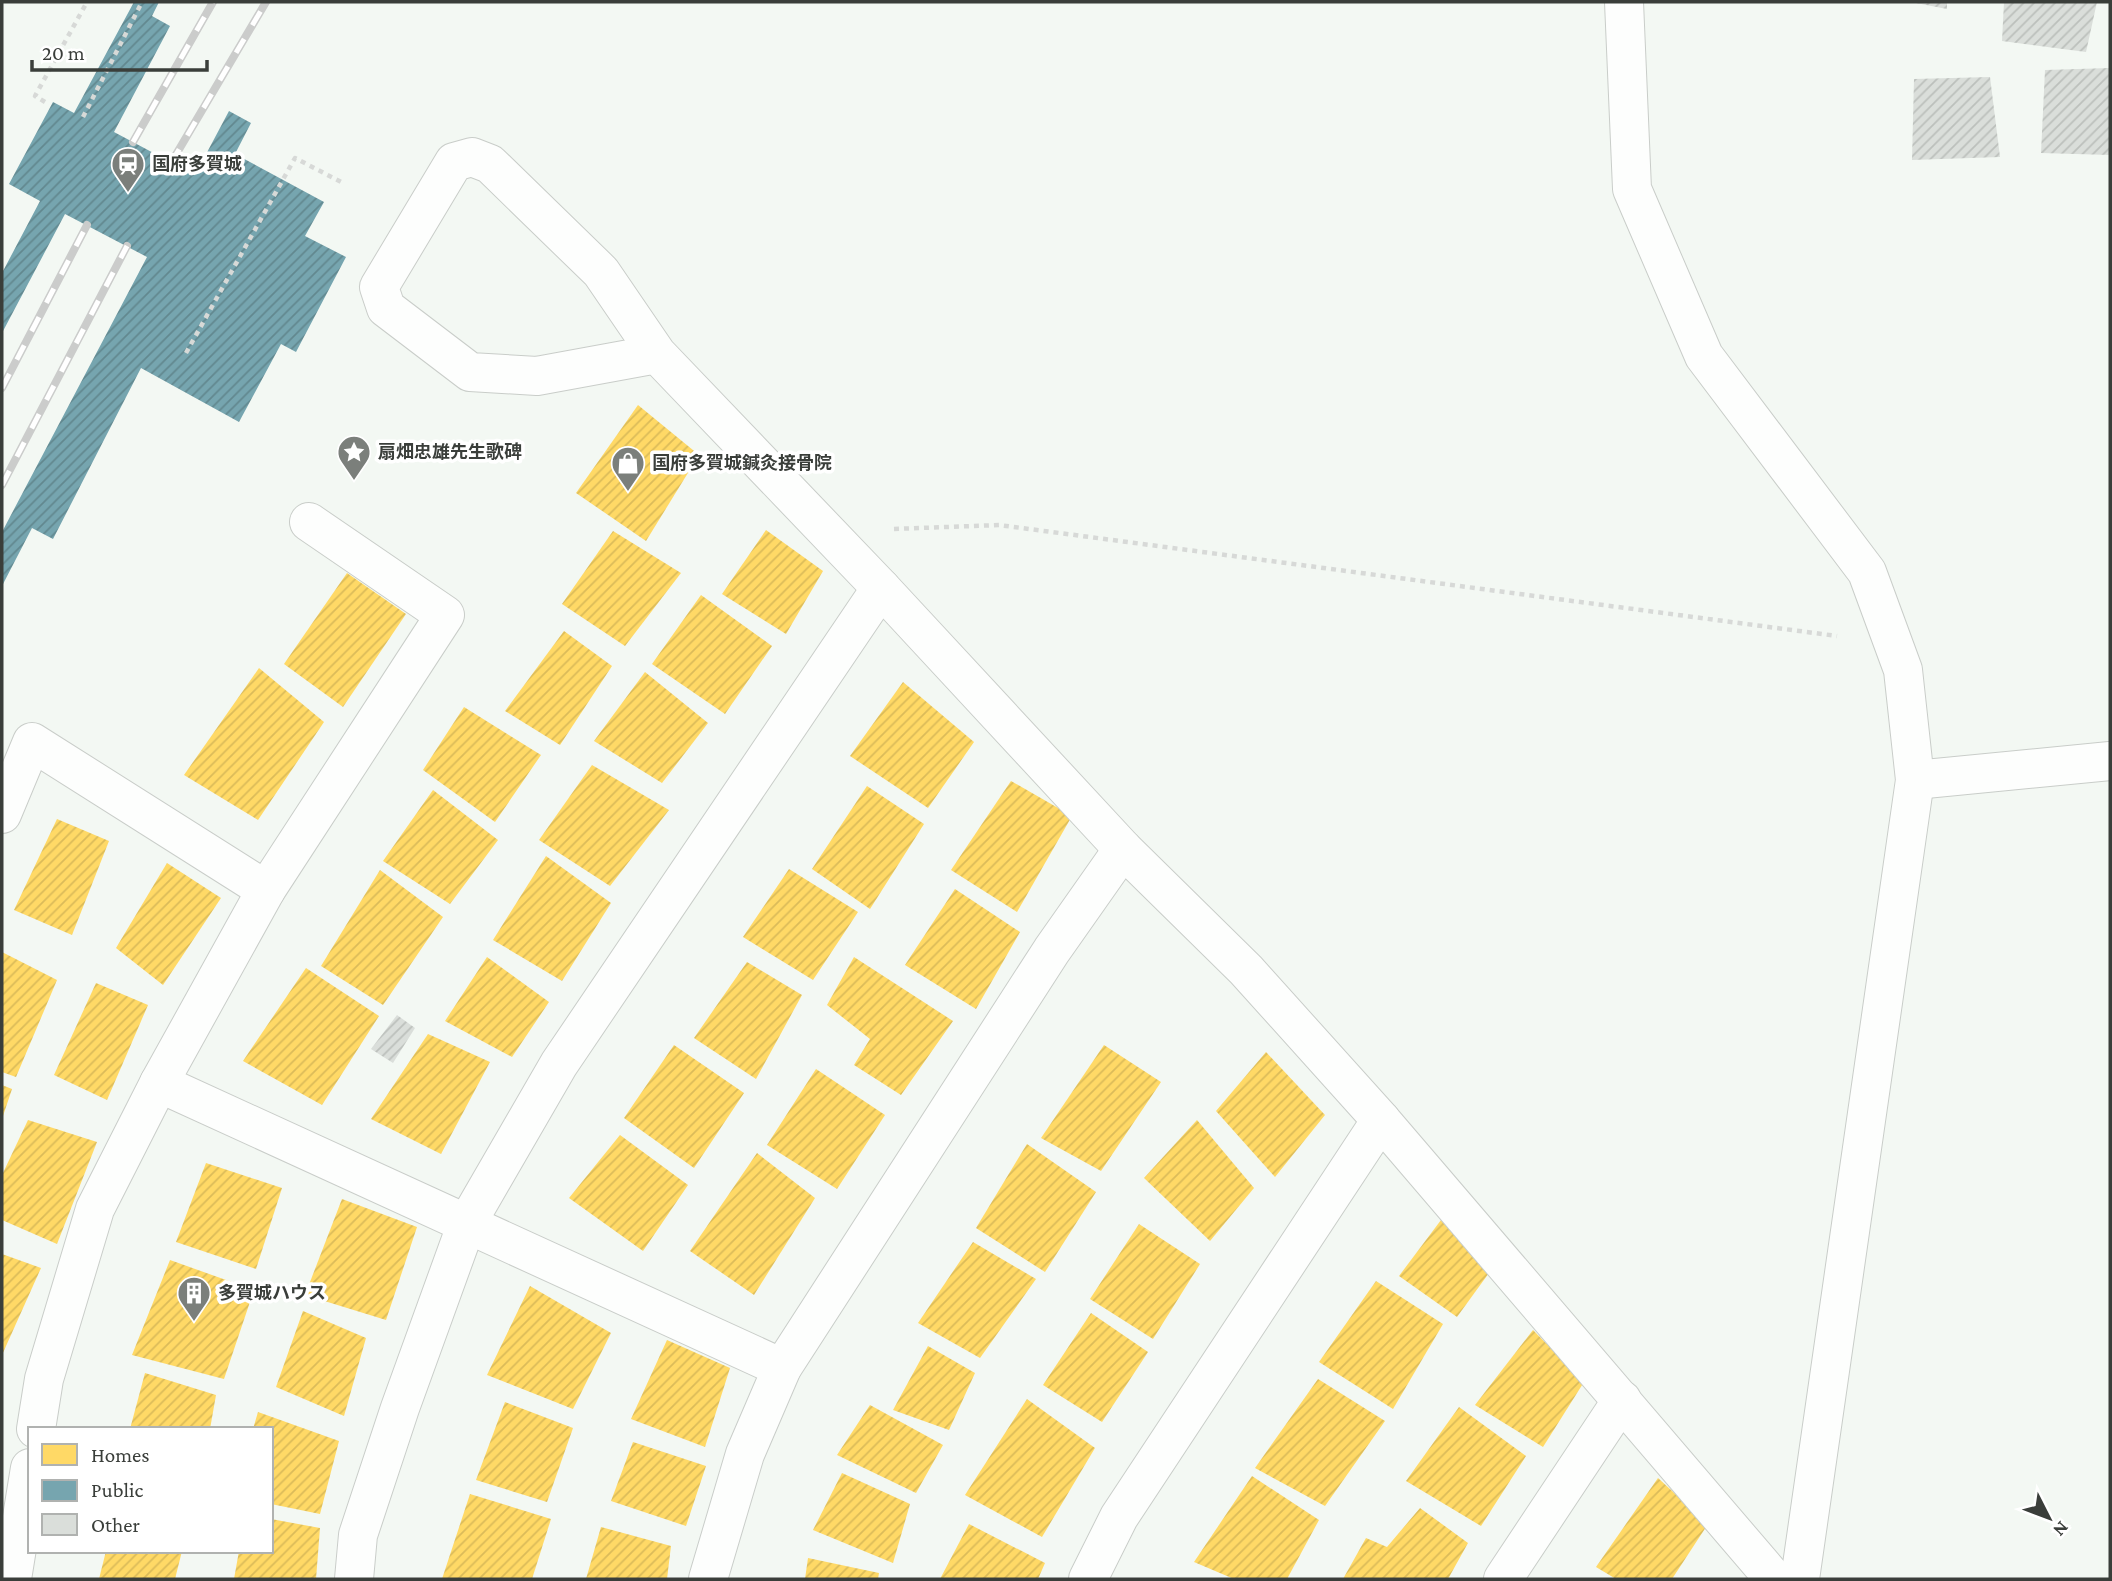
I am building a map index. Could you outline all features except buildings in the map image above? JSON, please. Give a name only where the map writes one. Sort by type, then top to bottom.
[{"type":"street","points":[[1624,2],[1632,189],[1704,356],[1867,572],[1903,670],[1915,780],[1800,1579]]},
{"type":"street","points":[[657,354],[537,376],[470,372],[386,308],[379,287],[454,162],[472,157],[490,164],[601,272],[657,354],[881,588],[1123,849],[1246,970],[1381,1119],[1774,1579]]},
{"type":"street","points":[[36,1427],[44,1379],[95,1209],[159,1083],[267,890],[445,615],[309,522]]},
{"type":"street","points":[[355,1579],[358,1535],[400,1408],[467,1223],[559,1064],[881,588]]},
{"type":"street","points":[[2,814],[32,742],[267,890]]},
{"type":"street","points":[[1915,780],[2110,761]]},
{"type":"street","points":[[708,1579],[745,1454],[782,1368],[1052,950],[1123,849]]},
{"type":"street","points":[[159,1083],[782,1368]]},
{"type":"street","points":[[1088,1579],[1119,1517],[1381,1119]]},
{"type":"street","points":[[1503,1579],[1622,1401]]},
{"type":"street","points":[[12,1579],[28,1480]]},
{"type":"path","points":[[45,102],[35,96],[87,2]]},
{"type":"path","points":[[83,117],[142,2]]},
{"type":"path","points":[[186,353],[295,158],[343,183]]},
{"type":"path","points":[[825,531],[999,525],[1894,643]]},
{"type":"railway","points":[[133,142],[213,2]]},
{"type":"railway","points":[[171,163],[266,2]]},
{"type":"railway","points":[[2,388],[87,225]]},
{"type":"railway","points":[[2,485],[127,246]]},
{"type":"place","name":"国府多賀城","points":[[128,194]]},
{"type":"place","name":"扇畑忠雄先生歌碑","points":[[354,482]]},
{"type":"place","name":"国府多賀城鍼灸接骨院","points":[[628,493]]},
{"type":"place","name":"多賀城ハウス","points":[[194,1323]]}]
